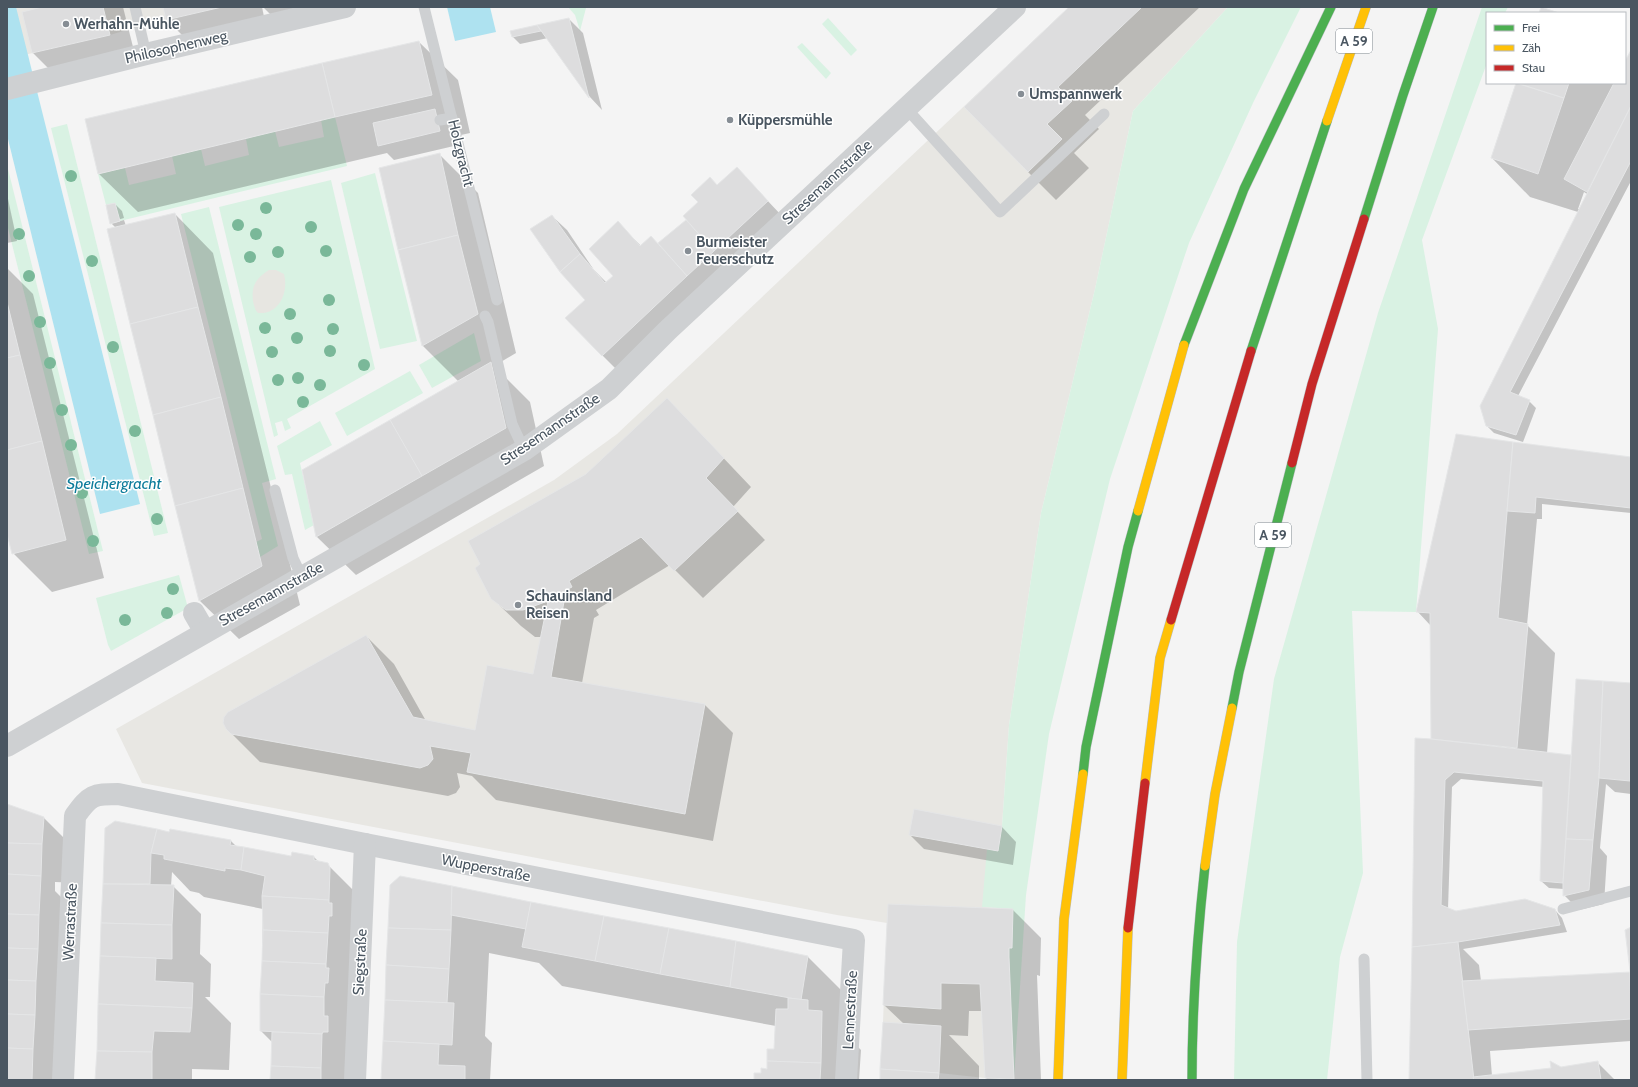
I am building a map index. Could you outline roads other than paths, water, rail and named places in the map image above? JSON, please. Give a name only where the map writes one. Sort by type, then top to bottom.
[{"type":"highway","points":[[1058,1080],[1064,919],[1085,755],[1128,547],[1186,338],[1244,189],[1331,7]]},
{"type":"highway","name":"A 59","points":[[1122,1080],[1127,935],[1160,658],[1248,359],[1366,7]]},
{"type":"highway","name":"A 59","points":[[1192,1080],[1192,1028],[1198,932],[1205,864],[1215,794],[1239,672],[1312,384],[1403,96],[1433,7]]},
{"type":"street","name":"Philosophenweg","points":[[7,89],[146,54],[345,7]]},
{"type":"street","name":"Stresemannstraße","points":[[7,746],[524,450],[588,405],[609,389],[674,324],[1015,7]]},
{"type":"street","points":[[194,613],[205,632]]},
{"type":"street","name":"Werrastraße","points":[[63,1080],[75,816],[86,800],[101,794],[118,794]]},
{"type":"street","name":"Wupperstraße","points":[[118,794],[854,940]]},
{"type":"street","name":"Siegstraße","points":[[355,1080],[365,844]]},
{"type":"street","name":"Lennestraße","points":[[846,1080],[854,940]]},
{"type":"lane","points":[[135,7],[146,54]]},
{"type":"lane","name":"Holzgracht","points":[[424,7],[497,300]]},
{"type":"lane","points":[[906,108],[1000,212],[1104,114]]},
{"type":"lane","points":[[440,120],[452,118]]},
{"type":"lane","points":[[484,316],[488,322],[512,424],[524,450]]},
{"type":"lane","points":[[275,490],[293,558],[302,577]]},
{"type":"lane","points":[[1563,909],[1631,891]]},
{"type":"lane","points":[[1364,959],[1367,1080]]},
{"type":"water","name":"Speichergracht","points":[[7,7],[16,7],[140,504],[100,514],[7,135]]},
{"type":"water","points":[[447,7],[490,7],[496,32],[455,41]]},
{"type":"place","name":"Werhahn-Mühle","points":[[66,24]]},
{"type":"place","name":"Umspannwerk","points":[[1021,94]]},
{"type":"place","name":"Küppersmühle","points":[[730,120]]},
{"type":"place","name":"Burmeister Feuerschutz","points":[[688,251]]},
{"type":"place","name":"Schauinsland Reisen","points":[[518,605]]}]
